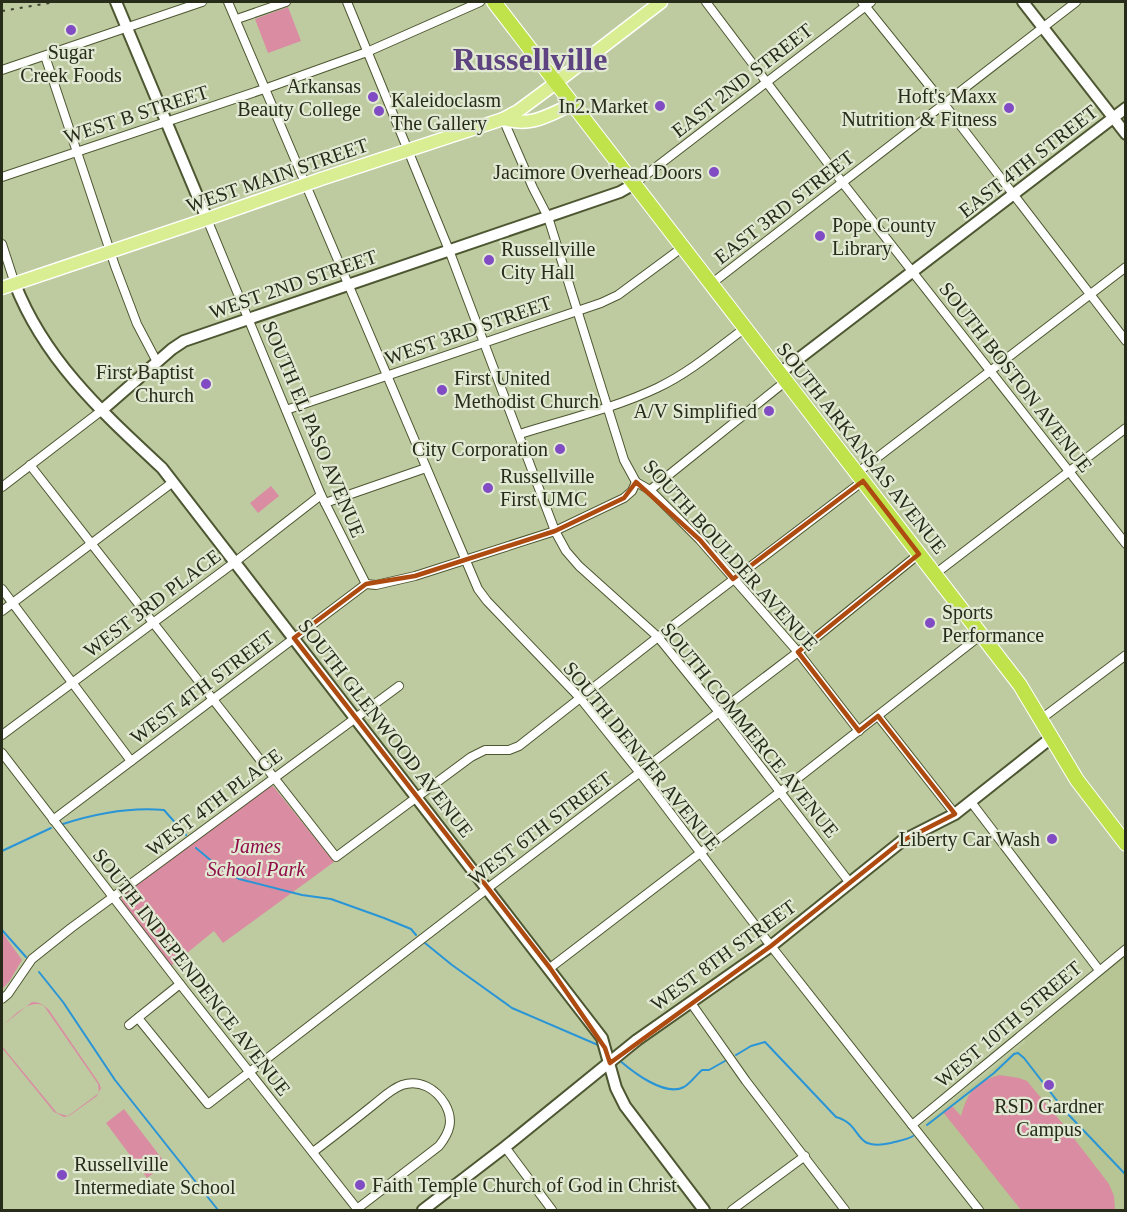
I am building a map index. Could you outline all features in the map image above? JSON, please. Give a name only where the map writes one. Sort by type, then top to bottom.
[{"type":"highway","name":"SOUTH ARKANSAS AVENUE","points":[[494,2],[1020,685],[1077,780],[1125,844]]},
{"type":"main road","name":"WEST MAIN STREET","points":[[2,288],[503,119],[518,111],[661,2]]},
{"type":"main road","points":[[503,119],[520,124],[529,123],[573,104]]},
{"type":"street","points":[[116,2],[207,219]]},
{"type":"street","points":[[2,70],[202,2]]},
{"type":"street","name":"SOUTH DENVER AVENUE","points":[[228,2],[267,88],[478,589],[580,698],[979,1210]]},
{"type":"street","points":[[237,19],[286,2]]},
{"type":"street","name":"SOUTH COMMERCE AVENUE","points":[[347,2],[449,250],[555,531],[566,551],[579,566],[658,637],[850,883]]},
{"type":"street","name":"WEST B STREET","points":[[2,177],[367,52],[480,2]]},
{"type":"street","name":"SOUTH BOSTON AVENUE","points":[[706,2],[842,182],[1125,544]]},
{"type":"street","points":[[1023,2],[1125,134]]},
{"type":"street","name":"EAST 3RD STREET","points":[[711,284],[1076,2]]},
{"type":"street","points":[[866,3],[1125,341]]},
{"type":"street","name":"EAST 2ND STREET","points":[[634,184],[866,3]]},
{"type":"street","points":[[45,56],[110,252],[144,341],[157,362]]},
{"type":"street","name":"EAST 4TH STREET","points":[[783,377],[912,272],[1125,108]]},
{"type":"street","name":"SOUTH BOULDER AVENUE","points":[[503,119],[548,217],[624,460],[636,482],[650,490],[700,540],[798,652],[859,731]]},
{"type":"street","name":"WEST 2ND STREET","points":[[2,487],[101,411],[184,341],[620,192],[634,184]]},
{"type":"street","name":"SOUTH EL PASO AVENUE","points":[[207,219],[321,495],[366,584]]},
{"type":"street","points":[[2,244],[15,284]]},
{"type":"street","name":"WEST 3RD STREET","points":[[286,410],[578,311],[618,295],[683,247]]},
{"type":"street","points":[[30,465],[336,857],[471,757],[485,750],[509,750],[519,746],[733,579],[989,372],[1125,267]]},
{"type":"street","name":"SOUTH GLENWOOD AVENUE","points":[[15,284],[37,330],[58,363],[101,411],[162,468],[550,968],[602,1038],[616,1088],[625,1106],[704,1210]]},
{"type":"street","points":[[520,434],[657,388],[688,371],[745,328]]},
{"type":"street","points":[[650,490],[783,377]]},
{"type":"street","points":[[935,574],[1125,428]]},
{"type":"street","points":[[325,503],[426,468]]},
{"type":"street","points":[[2,611],[173,482]]},
{"type":"street","points":[[366,584],[376,585],[415,576],[555,531],[624,498],[632,491],[636,482]]},
{"type":"street","name":"WEST 3RD PLACE","points":[[2,735],[235,562],[321,495]]},
{"type":"street","name":"WEST 6TH STREET","points":[[138,1018],[208,1104],[718,711],[798,652],[919,554]]},
{"type":"street","name":"WEST 4TH STREET","points":[[53,820],[366,584]]},
{"type":"street","points":[[2,590],[131,761]]},
{"type":"street","points":[[550,968],[981,635]]},
{"type":"street","points":[[1041,718],[1125,656]]},
{"type":"street","name":"WEST 4TH PLACE","points":[[2,999],[9,994],[32,959],[399,687]]},
{"type":"street","points":[[878,716],[955,814]]},
{"type":"street","name":"WEST 8TH STREET","points":[[423,1210],[637,1040],[771,946],[902,841],[955,814],[1051,738]]},
{"type":"street","name":"SOUTH INDEPENDENCE AVENUE","points":[[2,753],[112,898],[358,1210]]},
{"type":"street","points":[[971,802],[1099,970]]},
{"type":"street","name":"WEST 10TH STREET","points":[[912,1125],[1125,949]]},
{"type":"street","points":[[129,1025],[180,984]]},
{"type":"street","points":[[691,1003],[746,1081],[844,1210]]},
{"type":"street","points":[[313,1152],[402,1085],[421,1084],[431,1088],[440,1097],[451,1119],[449,1131],[439,1146],[358,1210]]},
{"type":"street","points":[[505,1147],[552,1210]]},
{"type":"street","points":[[732,1210],[805,1156]]},
{"type":"highlighted area","points":[[863,481],[919,554],[798,652],[859,731],[878,716],[955,814],[902,841],[771,946],[610,1063],[605,1048],[550,968],[294,638],[366,584],[415,576],[555,531],[624,498],[636,482],[700,540],[733,579]]},
{"type":"shaded area","name":"RSD Gardner Campus","points":[[1125,953],[1125,1210],[983,1210],[919,1128],[1026,1042],[1023,1038]]},
{"type":"green space","points":[[288,7],[301,41],[268,53],[255,19]]},
{"type":"green space","points":[[271,486],[279,496],[258,513],[250,503]]},
{"type":"green space","name":"James School Park","points":[[273,786],[334,862],[223,943],[214,931],[171,966],[122,903],[121,896],[266,788]]},
{"type":"green space","points":[[2,932],[22,960],[2,989]]},
{"type":"green space","points":[[32,1002],[42,1004],[44,1006],[38,1004],[25,1008]]},
{"type":"green space","points":[[44,1006],[99,1083],[101,1088],[99,1092],[98,1084]]},
{"type":"green space","points":[[2,1046],[57,1113],[68,1116],[98,1094],[69,1116],[64,1117],[54,1112]]},
{"type":"green space","points":[[999,1075],[1027,1081],[1109,1184],[1114,1196],[1115,1210],[1021,1210],[943,1112],[952,1106],[961,1116],[973,1090],[984,1081]]},
{"type":"green space","points":[[124,1109],[166,1164],[147,1178],[106,1123]]},
{"type":"waterway","points":[[63,824],[113,812],[164,810],[186,835]]},
{"type":"waterway","points":[[2,851],[51,828]]},
{"type":"waterway","points":[[196,848],[220,868],[239,879],[302,895],[331,899],[411,929],[416,935]]},
{"type":"waterway","points":[[2,930],[26,957]]},
{"type":"waterway","points":[[425,943],[512,1008],[598,1045]]},
{"type":"waterway","points":[[39,972],[63,1002],[115,1080],[218,1210]]},
{"type":"waterway","points":[[736,1055],[751,1046],[765,1042],[836,1117],[845,1121],[864,1141],[870,1144],[891,1143],[913,1136]]},
{"type":"waterway","points":[[927,1125],[1018,1053],[1065,1111],[1126,1175]]},
{"type":"waterway","points":[[619,1060],[650,1082],[668,1089],[684,1087],[702,1070],[709,1070],[725,1061]]},
{"type":"railway","points":[[2,11],[55,2]]},
{"type":"place","name":"Sugar Creek Foods","points":[[71,30]]},
{"type":"place","name":"Arkansas Beauty College","points":[[373,97]]},
{"type":"place","name":"In2.Market","points":[[660,106]]},
{"type":"place","name":"Hoft's Maxx Nutrition & Fitness","points":[[1009,108]]},
{"type":"place","name":"Kaleidoclasm The Gallery","points":[[379,111]]},
{"type":"place","name":"Jacimore Overhead Doors","points":[[714,172]]},
{"type":"place","name":"Pope County Library","points":[[820,236]]},
{"type":"place","name":"Russellville City Hall","points":[[489,260]]},
{"type":"place","name":"First Baptist Church","points":[[206,384]]},
{"type":"place","name":"First United Methodist Church","points":[[442,390]]},
{"type":"place","name":"A/V Simplified","points":[[769,411]]},
{"type":"place","name":"City Corporation","points":[[560,449]]},
{"type":"place","name":"Russellville First UMC","points":[[488,488]]},
{"type":"place","name":"Sports Performance","points":[[930,623]]},
{"type":"place","name":"Liberty Car Wash","points":[[1052,839]]},
{"type":"place","name":"RSD Gardner Campus","points":[[1049,1085]]},
{"type":"place","name":"Russellville Intermediate School","points":[[62,1175]]},
{"type":"place","name":"Faith Temple Church of God in Christ","points":[[360,1185]]},
{"type":"district","name":"Russellville","points":[[530,59]]}]
